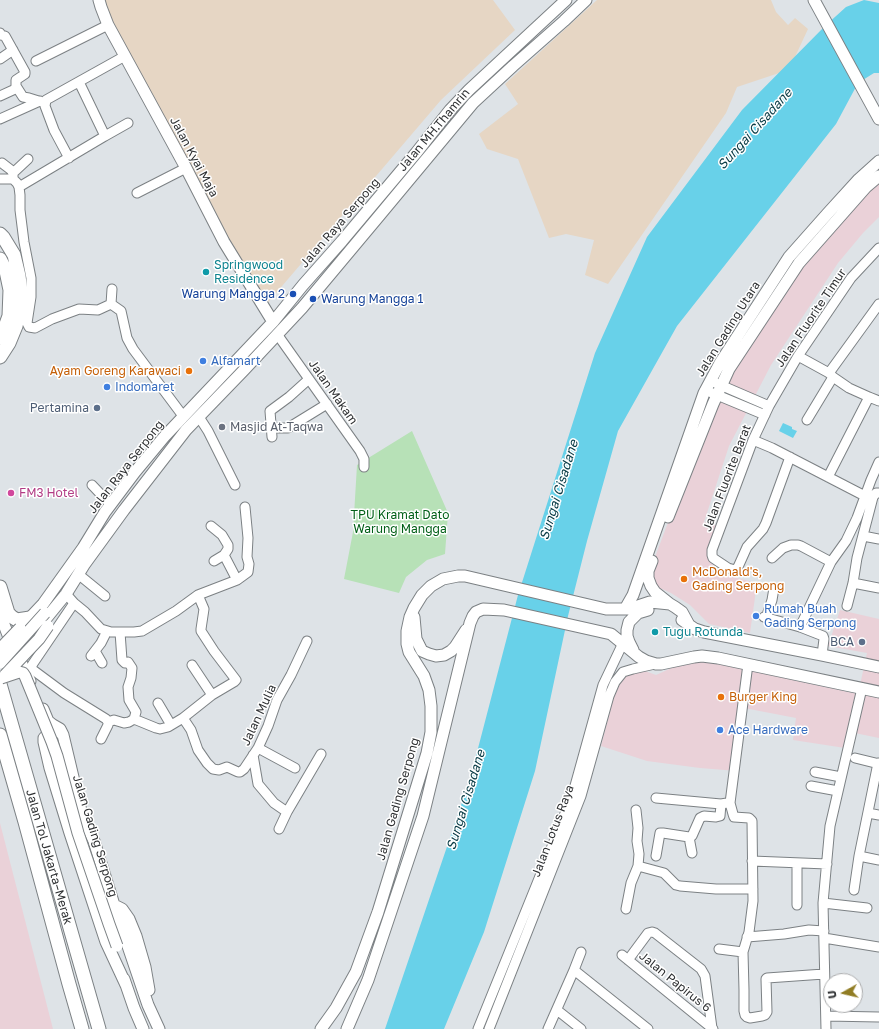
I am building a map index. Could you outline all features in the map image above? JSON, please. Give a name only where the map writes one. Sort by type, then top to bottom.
[{"type":"highway","points":[[0,234],[14,255],[22,299],[16,326],[9,343],[0,357]]},
{"type":"highway","points":[[0,259],[6,271],[10,290],[9,316],[0,338]]},
{"type":"highway","points":[[0,280],[3,292],[0,314]]},
{"type":"highway","points":[[0,587],[8,613],[17,620],[30,618]]},
{"type":"highway","name":"Jalan Tol Jakarta–Merak","points":[[0,678],[99,1029]]},
{"type":"highway","name":"Jalan Tol Jakarta–Merak","points":[[0,734],[26,822],[82,1029]]},
{"type":"main road","name":"Jalan Kyai Maja","points":[[99,0],[108,25],[186,168],[224,242],[273,322]]},
{"type":"main road","name":"Jalan Raya Serpong","points":[[0,649],[30,618],[56,586],[111,505],[164,437],[183,416],[215,391],[416,153],[450,110],[469,90],[566,0]]},
{"type":"main road","name":"Jalan MH.Thamrin","points":[[81,570],[124,510],[186,430],[199,417],[215,391],[277,334],[302,308],[473,103],[586,0]]},
{"type":"main road","points":[[814,0],[879,119]]},
{"type":"main road","points":[[820,0],[879,108]]},
{"type":"main road","name":"Jalan Gading Utara","points":[[688,623],[682,612],[655,592],[648,578],[648,571],[713,388],[720,363],[789,257],[859,179],[879,162]]},
{"type":"main road","name":"Jalan Gading Utara","points":[[627,609],[713,388],[729,369],[799,263],[866,187],[879,176]]},
{"type":"main road","points":[[342,241],[351,250]]},
{"type":"main road","points":[[0,678],[66,594],[81,570]]},
{"type":"main road","name":"Jalan Gading Serpong","points":[[321,1029],[336,1008],[356,972],[378,912],[428,746],[431,732],[431,706],[429,690],[424,676],[409,652],[407,644],[407,631],[410,617],[422,595],[431,586],[443,579],[466,576],[606,609],[627,609],[650,602],[670,604]]},
{"type":"main road","name":"Jalan Raya Serpong","points":[[46,620],[56,586]]},
{"type":"main road","points":[[414,608],[416,639],[422,650],[428,654],[436,656],[444,655],[455,647],[476,612],[483,609],[504,610],[611,634],[637,655],[646,661],[655,664],[702,656],[748,664],[879,692]]},
{"type":"main road","points":[[637,655],[627,636],[629,622],[638,613],[650,610],[662,610],[672,613],[695,629],[704,632],[879,667]]},
{"type":"main road","name":"Jalan Gading Serpong","points":[[0,614],[8,635],[48,721],[60,729],[63,735],[82,815],[94,841],[148,1004],[159,1029]]},
{"type":"main road","points":[[0,663],[46,620]]},
{"type":"main road","points":[[347,1029],[368,980],[423,816],[470,622]]},
{"type":"main road","name":"Jalan Gading Serpong","points":[[0,678],[19,672],[23,673],[52,742],[78,833],[117,946],[126,985],[143,1029]]},
{"type":"main road","points":[[68,751],[59,733],[52,733],[44,738],[50,768],[106,942],[126,985]]},
{"type":"main road","points":[[326,1029],[336,1008]]},
{"type":"street","points":[[36,61],[108,25]]},
{"type":"street","points":[[0,34],[5,36],[25,72],[25,74],[16,80],[16,86],[23,97],[43,102],[46,106],[54,130],[69,158]]},
{"type":"street","points":[[0,59],[13,50]]},
{"type":"street","points":[[0,119],[43,102],[125,56]]},
{"type":"street","points":[[78,82],[105,136]]},
{"type":"street","points":[[0,96],[15,89],[16,86]]},
{"type":"street","points":[[20,187],[128,123]]},
{"type":"street","points":[[0,179],[13,176],[28,158]]},
{"type":"street","points":[[2,163],[11,170],[20,187],[20,217],[31,278],[31,297],[27,323],[29,327],[35,328],[52,319],[79,309],[98,310],[111,304]]},
{"type":"street","points":[[137,193],[186,168]]},
{"type":"street","points":[[876,251],[879,261]]},
{"type":"street","name":"Jalan Fluorite Timur","points":[[765,415],[798,356],[850,278],[876,251]]},
{"type":"street","points":[[111,304],[112,289]]},
{"type":"street","points":[[111,304],[120,311],[127,338],[133,349],[183,416]]},
{"type":"street","points":[[807,420],[831,375],[879,304]]},
{"type":"street","name":"Jalan Makam","points":[[277,334],[360,451],[364,459],[364,467]]},
{"type":"street","points":[[798,356],[831,375],[849,388],[879,401]]},
{"type":"street","points":[[309,379],[270,412],[272,432],[288,428],[327,404]]},
{"type":"street","points":[[713,388],[770,406]]},
{"type":"street","points":[[713,388],[765,415]]},
{"type":"street","points":[[828,477],[869,397]]},
{"type":"street","name":"Jalan Fluorite Barat","points":[[765,415],[753,440],[712,550],[713,558],[728,568],[735,570],[738,567],[747,547],[763,529],[790,458]]},
{"type":"street","points":[[199,417],[208,431],[235,485]]},
{"type":"street","points":[[753,440],[861,494]]},
{"type":"street","points":[[800,627],[831,562],[846,541],[857,518],[879,462]]},
{"type":"street","points":[[92,485],[111,505]]},
{"type":"street","points":[[847,606],[872,497],[876,493],[879,493]]},
{"type":"street","points":[[66,594],[74,604],[86,612],[101,629],[111,632],[142,631],[176,611],[198,595],[237,580],[248,572],[248,538],[245,506]]},
{"type":"street","points":[[211,526],[222,535],[228,545],[228,549],[224,556],[214,560]]},
{"type":"street","points":[[863,536],[879,539]]},
{"type":"street","points":[[772,558],[783,548],[798,545],[831,562]]},
{"type":"street","points":[[224,556],[237,580]]},
{"type":"street","points":[[81,570],[104,596]]},
{"type":"street","points":[[853,583],[879,588]]},
{"type":"street","points":[[774,588],[772,600],[765,617],[800,627],[823,637],[822,655]]},
{"type":"street","points":[[134,719],[158,729],[168,727],[183,718],[212,695],[236,680],[201,631],[204,609],[198,595]]},
{"type":"street","points":[[74,604],[32,665],[32,668],[64,693],[106,719],[108,722]]},
{"type":"street","points":[[102,663],[93,654],[107,631]]},
{"type":"street","points":[[108,722],[114,720],[124,723],[129,722],[134,719],[136,712],[128,700],[128,687],[132,668],[128,662],[124,663],[122,660],[120,632]]},
{"type":"street","name":"Jalan Mulia","points":[[183,718],[190,730],[198,750],[213,769],[219,770],[227,767],[240,772],[244,769],[256,751],[268,726],[277,700],[308,641]]},
{"type":"street","name":"Jalan Lotus Raya","points":[[478,1029],[573,793],[603,685],[623,643]]},
{"type":"street","name":"Jalan Lotus Raya","points":[[489,1029],[580,796],[609,696],[615,682],[623,672],[655,664]]},
{"type":"street","points":[[748,664],[730,803],[734,817],[749,818],[752,820],[753,901],[743,952],[745,1015],[750,1018],[765,1015],[767,1012],[767,978],[823,974]]},
{"type":"street","points":[[192,665],[212,695]]},
{"type":"street","points":[[607,675],[615,682]]},
{"type":"street","points":[[824,973],[823,903],[830,826],[862,688]]},
{"type":"street","points":[[158,703],[171,725]]},
{"type":"street","points":[[101,739],[108,722]]},
{"type":"street","points":[[287,812],[274,803],[258,784],[256,751],[295,768]]},
{"type":"street","points":[[279,829],[320,754]]},
{"type":"street","points":[[854,758],[879,763],[859,856],[854,890]]},
{"type":"street","points":[[815,772],[841,777]]},
{"type":"street","points":[[811,786],[838,791]]},
{"type":"street","points":[[656,798],[721,804],[730,803]]},
{"type":"street","points":[[656,856],[660,833],[689,837],[692,836],[700,818],[704,816],[720,816],[721,804]]},
{"type":"street","points":[[626,909],[631,883],[638,866],[639,854],[636,810]]},
{"type":"street","points":[[868,813],[879,815]]},
{"type":"street","points":[[689,837],[692,853]]},
{"type":"street","points":[[859,856],[879,860]]},
{"type":"street","points":[[752,861],[827,864]]},
{"type":"street","points":[[797,863],[797,905]]},
{"type":"street","points":[[638,866],[664,873],[676,885],[680,886],[716,889],[753,888]]},
{"type":"street","points":[[823,903],[867,908]]},
{"type":"street","points":[[747,937],[809,930],[879,947]]},
{"type":"street","name":"Jalan Papirus 6","points":[[648,933],[655,933],[701,969],[705,976],[712,1029],[625,957],[648,933]]},
{"type":"street","points":[[719,949],[743,952]]},
{"type":"street","points":[[548,1029],[574,970],[580,952]]},
{"type":"street","points":[[574,970],[648,1029]]},
{"type":"street","points":[[557,1010],[581,1029]]},
{"type":"street","points":[[826,1013],[826,1029]]},
{"type":"street","points":[[826,1016],[879,1017]]},
{"type":"shaded area","points":[[98,0],[493,0],[515,30],[441,100],[265,306]]},
{"type":"shaded area","points":[[597,0],[771,0],[776,12],[788,25],[795,18],[808,29],[794,59],[782,72],[737,87],[726,113],[608,284],[585,275],[594,240],[566,234],[549,238],[518,159],[487,149],[479,134],[518,104],[505,84]]},
{"type":"shaded area","points":[[879,179],[879,217],[863,233],[838,263],[771,365],[729,446],[704,522],[718,526],[708,559],[721,574],[757,583],[750,633],[709,624],[690,605],[671,593],[651,584],[649,573],[672,512],[740,349],[822,229]]},
{"type":"shaded area","points":[[840,610],[879,619],[879,738],[850,732],[845,748],[793,740],[796,718],[744,708],[737,771],[647,761],[601,746],[617,684],[628,674],[645,671],[656,675],[676,666],[702,660],[858,694],[867,653],[828,646]]},
{"type":"shaded area","points":[[0,823],[53,1029],[0,1029]]},
{"type":"green space","name":"TPU Kramat Dato Warung Mangga","points":[[412,431],[448,513],[445,554],[427,560],[406,577],[399,593],[344,579],[353,532],[357,465]]},
{"type":"water","name":"Sungai Cisadane","points":[[864,0],[879,3],[879,73],[874,73],[858,83],[836,124],[677,326],[618,431],[587,541],[568,616],[535,771],[484,932],[444,1029],[385,1029],[470,779],[518,595],[595,353],[647,237],[742,110],[825,26],[846,7]]},
{"type":"water","points":[[783,423],[797,431],[793,438],[779,431]]},
{"type":"place","name":"Springwood Residence","points":[[206,272]]},
{"type":"place","name":"Warung Mangga 2","points":[[293,294]]},
{"type":"place","name":"Warung Mangga 1","points":[[313,299]]},
{"type":"place","name":"Alfamart","points":[[203,361]]},
{"type":"place","name":"Ayam Goreng Karawaci","points":[[189,371]]},
{"type":"place","name":"Indomaret","points":[[107,387]]},
{"type":"place","name":"Pertamina","points":[[97,408]]},
{"type":"place","name":"Masjid At-Taqwa","points":[[222,427]]},
{"type":"place","name":"FM3 Hotel","points":[[11,493]]},
{"type":"place","name":"McDonald's, Gading Serpong","points":[[684,579]]},
{"type":"place","name":"Rumah Buah Gading Serpong","points":[[756,616]]},
{"type":"place","name":"Tugu Rotunda","points":[[655,632]]},
{"type":"place","name":"BCA","points":[[862,642]]},
{"type":"place","name":"Burger King","points":[[721,697]]},
{"type":"place","name":"Ace Hardware","points":[[720,730]]}]
